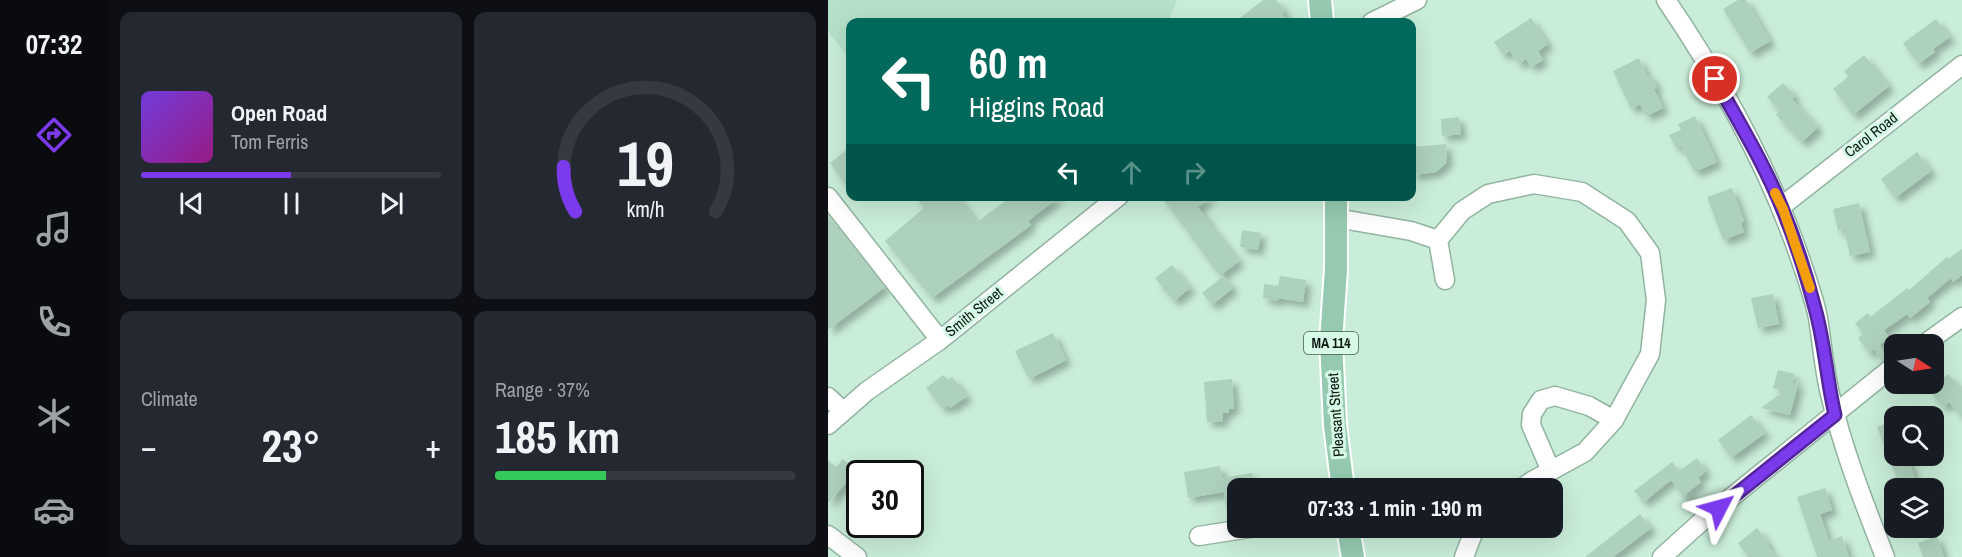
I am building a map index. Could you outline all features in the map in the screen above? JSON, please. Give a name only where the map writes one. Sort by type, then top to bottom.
[{"type":"main road","points":[[1320,0],[1322,18]]},
{"type":"main road","name":"Pleasant Street","points":[[1336,207],[1336,269],[1331,341],[1335,426],[1342,478]]},
{"type":"main road","points":[[1350,538],[1353,557]]},
{"type":"street","points":[[1380,18],[1418,0]]},
{"type":"street","points":[[1666,0],[1726,100],[1782,206],[1805,271],[1817,315],[1829,390],[1842,439],[1885,557]]},
{"type":"street","name":"Carol Road","points":[[1782,206],[1962,65]]},
{"type":"street","points":[[1445,280],[1438,240],[1462,211],[1488,194],[1534,184],[1582,192],[1627,220],[1650,253],[1656,300],[1650,354],[1614,420],[1585,452],[1538,478]]},
{"type":"street","points":[[828,197],[940,340]]},
{"type":"street","name":"Smith Street","points":[[828,425],[867,391],[940,340],[1113,201]]},
{"type":"street","points":[[1336,207],[1438,240]]},
{"type":"street","points":[[1938,334],[1962,316]]},
{"type":"street","points":[[1662,557],[1702,521],[1884,374]]},
{"type":"street","points":[[1551,471],[1531,425],[1532,414],[1541,400],[1555,396],[1589,406],[1614,420]]},
{"type":"street","points":[[828,397],[843,411]]},
{"type":"street","points":[[1198,536],[1227,532]]},
{"type":"street","points":[[828,535],[857,557]]},
{"type":"street","points":[[1464,557],[1471,538]]},
{"type":"shaded area","points":[[828,0],[1177,0],[1170,18],[846,18],[846,54],[828,32]]},
{"type":"building","points":[[1263,0],[1276,0],[1285,11],[1282,14],[1286,18],[1240,18]]},
{"type":"building","points":[[1738,0],[1746,0],[1770,41],[1750,53],[1723,9]]},
{"type":"building","points":[[1531,18],[1548,44],[1538,51],[1543,60],[1531,67],[1526,59],[1519,64],[1510,51],[1503,55],[1494,42]]},
{"type":"building","points":[[1936,19],[1950,37],[1918,64],[1903,43]]},
{"type":"building","points":[[1864,55],[1889,86],[1853,115],[1833,89],[1848,77],[1844,71]]},
{"type":"building","points":[[1639,58],[1648,77],[1651,75],[1657,88],[1654,89],[1663,108],[1646,116],[1640,104],[1631,109],[1613,71]]},
{"type":"building","points":[[1783,83],[1795,96],[1792,99],[1818,127],[1802,142],[1776,115],[1780,111],[1767,97]]},
{"type":"building","points":[[1695,116],[1717,162],[1699,170],[1693,170],[1681,146],[1676,148],[1669,135],[1681,130],[1678,124]]},
{"type":"building","points":[[1459,117],[1461,134],[1442,136],[1441,119]]},
{"type":"building","points":[[1446,144],[1447,162],[1436,172],[1416,174],[1416,147]]},
{"type":"building","points":[[846,150],[846,185],[830,163]]},
{"type":"building","points":[[1917,152],[1931,171],[1895,198],[1881,179]]},
{"type":"building","points":[[1732,188],[1744,221],[1741,223],[1744,232],[1723,240],[1707,197]]},
{"type":"building","points":[[918,201],[961,201],[977,222],[1005,201],[1054,201],[1028,221],[1031,225],[932,298],[885,241],[924,208]]},
{"type":"building","points":[[1165,201],[1206,201],[1198,207],[1210,223],[1206,224],[1211,225],[1239,261],[1220,276]]},
{"type":"building","points":[[1859,203],[1870,252],[1850,256],[1844,229],[1838,231],[1833,209]]},
{"type":"building","points":[[828,215],[885,287],[828,330]]},
{"type":"building","points":[[1242,230],[1261,233],[1258,250],[1240,247]]},
{"type":"building","points":[[1962,249],[1962,275],[1953,282],[1951,278],[1927,298],[1930,302],[1910,318],[1907,314],[1884,330],[1886,334],[1884,334],[1884,341],[1880,344],[1884,356],[1880,358],[1874,349],[1869,353],[1858,338],[1863,334],[1855,323],[1868,313],[1870,317],[1907,288],[1909,290],[1947,257],[1948,259]]},
{"type":"building","points":[[1172,265],[1190,288],[1174,301],[1155,278]]},
{"type":"building","points":[[1223,276],[1233,288],[1212,305],[1202,293]]},
{"type":"building","points":[[1280,276],[1306,280],[1303,302],[1263,298],[1264,284],[1278,286]]},
{"type":"building","points":[[1773,294],[1779,324],[1758,328],[1751,298]]},
{"type":"building","points":[[1053,333],[1066,360],[1029,379],[1015,351]]},
{"type":"building","points":[[1778,370],[1795,374],[1792,385],[1799,380],[1790,415],[1761,408],[1784,391],[1773,388]]},
{"type":"building","points":[[1948,374],[1962,389],[1962,417],[1949,402],[1942,406],[1932,394],[1944,394],[1944,377]]},
{"type":"building","points":[[943,375],[948,380],[952,377],[967,396],[950,408],[948,405],[943,409],[926,388]]},
{"type":"building","points":[[1232,379],[1234,409],[1229,409],[1229,413],[1223,413],[1223,421],[1207,422],[1204,382]]},
{"type":"building","points":[[1751,415],[1765,433],[1731,458],[1718,440]]},
{"type":"building","points":[[1884,424],[1884,445],[1877,427]]},
{"type":"building","points":[[1697,458],[1706,471],[1698,478],[1701,482],[1683,496],[1671,480],[1644,502],[1634,491],[1672,462],[1679,471]]},
{"type":"building","points":[[843,459],[846,462],[846,483],[828,503],[828,460],[836,467]]},
{"type":"building","points":[[1220,466],[1222,478],[1252,473],[1253,478],[1227,478],[1227,513],[1224,492],[1188,498],[1184,472]]},
{"type":"building","points":[[1892,466],[1911,466],[1915,478],[1897,478]]},
{"type":"building","points":[[1825,488],[1832,510],[1820,514],[1829,541],[1842,536],[1849,557],[1817,557],[1797,497]]},
{"type":"building","points":[[1640,514],[1651,528],[1613,557],[1585,557]]},
{"type":"building","points":[[1757,528],[1776,557],[1748,557],[1738,543]]},
{"type":"building","points":[[1938,538],[1944,557],[1923,557],[1918,543]]},
{"type":"slow traffic","points":[[1775,193],[1783,209],[1810,288]]},
{"type":"route","points":[[1715,79],[1783,209],[1805,271],[1817,315],[1835,415],[1719,508]]}]
